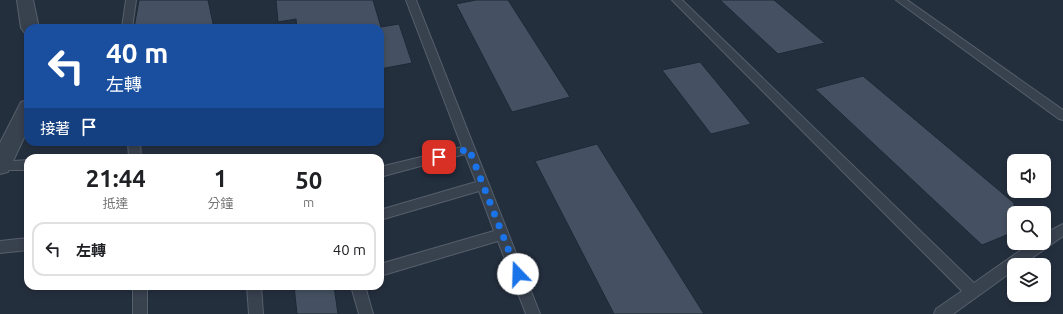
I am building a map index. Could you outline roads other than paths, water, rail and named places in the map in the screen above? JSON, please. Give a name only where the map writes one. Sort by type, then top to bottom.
[{"type":"street","points":[[25,0],[29,24]]},
{"type":"street","points":[[1,166],[24,116]]},
{"type":"lane","points":[[128,24],[132,0]]},
{"type":"lane","points":[[411,0],[533,314]]},
{"type":"lane","points":[[677,0],[973,292]]},
{"type":"lane","points":[[901,0],[1063,116]]},
{"type":"lane","points":[[384,171],[469,149]]},
{"type":"lane","points":[[1,166],[24,165]]},
{"type":"lane","points":[[384,214],[483,185]]},
{"type":"lane","points":[[1051,237],[1063,229]]},
{"type":"lane","points":[[384,269],[502,234]]},
{"type":"lane","points":[[0,246],[24,244]]},
{"type":"lane","points":[[940,314],[1032,250]]},
{"type":"lane","points":[[140,290],[140,314]]},
{"type":"lane","points":[[254,290],[256,314]]},
{"type":"lane","points":[[359,290],[366,314]]}]
